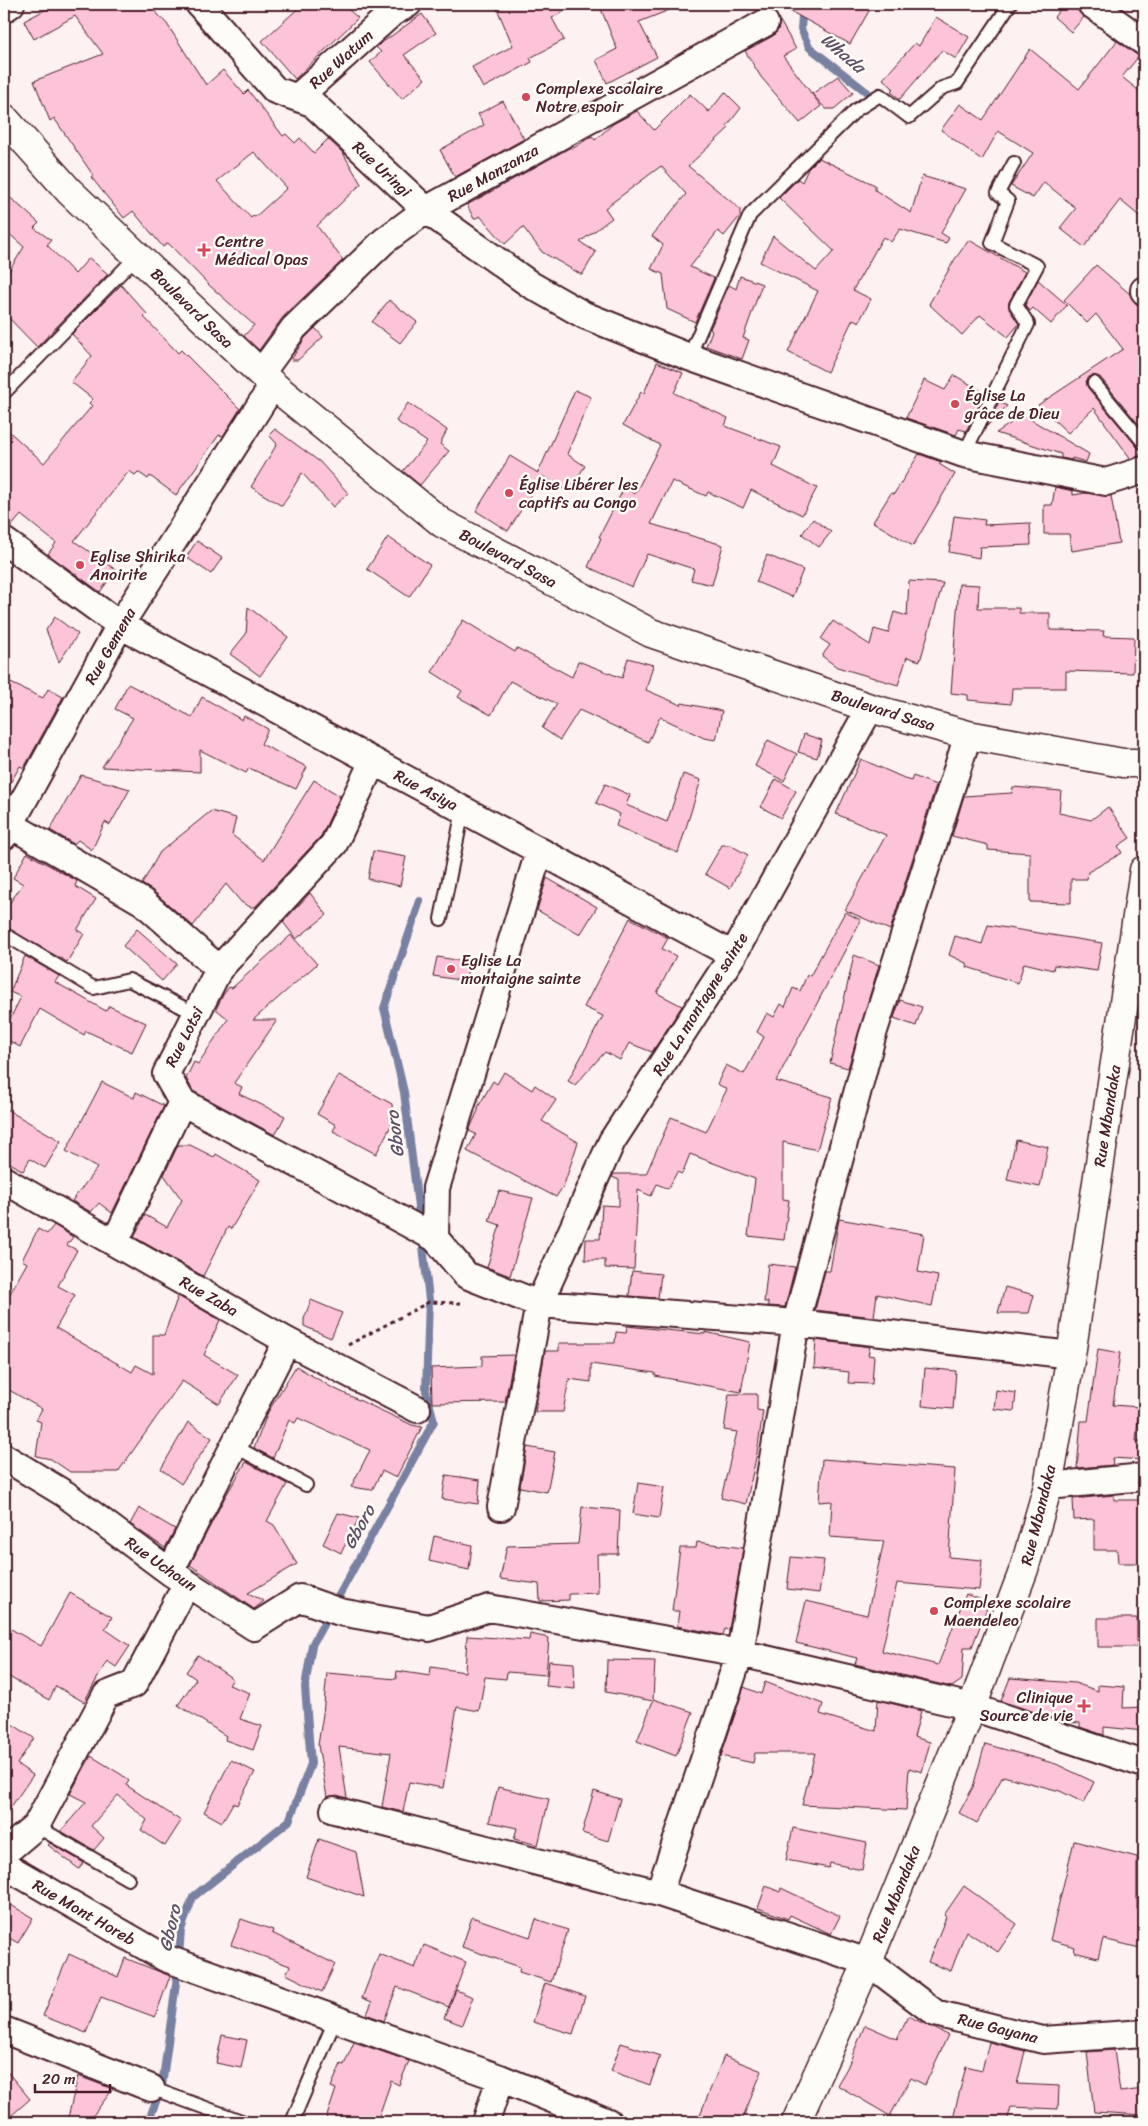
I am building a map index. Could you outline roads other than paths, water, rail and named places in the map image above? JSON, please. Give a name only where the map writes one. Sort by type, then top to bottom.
[{"type":"street","points":[[4,9],[11,4]]},
{"type":"street","name":"Rue Uringi","points":[[199,4],[275,90],[312,103],[426,210],[531,285],[584,315],[689,357],[964,454],[1106,482],[1144,470]]},
{"type":"street","name":"Rue Watum","points":[[298,97],[392,13],[408,4]]},
{"type":"street","points":[[1091,4],[1144,42]]},
{"type":"street","name":"Rue Manzanza","points":[[267,379],[294,328],[384,241],[426,210],[765,23]]},
{"type":"street","name":"Boulevard Sasa","points":[[4,118],[69,191],[267,379],[442,523],[651,633],[870,708],[968,735],[1123,763],[1144,763]]},
{"type":"street","name":"Rue Gemena","points":[[8,831],[120,625],[267,379]]},
{"type":"street","name":"Rue Asiya","points":[[4,541],[120,625],[733,955]]},
{"type":"street","name":"Rue La montagne sainte","points":[[501,1507],[539,1304],[612,1141],[733,955],[870,708]]},
{"type":"street","points":[[659,1893],[740,1653],[796,1322],[872,1037],[968,735]]},
{"type":"street","name":"Rue Lotsi","points":[[182,1102],[166,1074],[219,968],[334,844],[372,761]]},
{"type":"street","points":[[8,831],[143,902],[219,968]]},
{"type":"street","points":[[435,1238],[436,1188],[539,852]]},
{"type":"street","name":"Rue Mbandaka","points":[[796,2122],[868,1962],[972,1707],[1024,1569],[1048,1486],[1071,1355],[1144,870]]},
{"type":"street","points":[[115,1242],[182,1102],[435,1238],[466,1274],[539,1304],[796,1322],[1071,1355]]},
{"type":"street","name":"Rue Zaba","points":[[4,1180],[287,1341],[417,1409]]},
{"type":"street","points":[[4,1853],[36,1826],[106,1695],[134,1684],[234,1446],[287,1341]]},
{"type":"street","name":"Rue Uchoun","points":[[4,1457],[66,1494],[179,1577],[254,1627],[300,1598],[332,1609],[429,1628],[489,1608],[740,1653]]},
{"type":"street","points":[[1048,1486],[1144,1477]]},
{"type":"street","points":[[740,1653],[972,1707],[1144,1764]]},
{"type":"street","name":"Rue Gayana","points":[[334,1810],[659,1893],[868,1962],[935,2012],[1043,2040],[1144,2033]]},
{"type":"street","name":"Rue Mont Horeb","points":[[4,1865],[175,1963],[500,2078],[608,2122]]},
{"type":"street","points":[[4,2030],[159,2091]]},
{"type":"street","points":[[486,2122],[500,2078]]},
{"type":"lane","points":[[689,357],[750,215],[856,110],[880,95],[909,118],[942,88],[957,83],[1010,4]]},
{"type":"lane","points":[[964,454],[1028,324],[1016,305],[1037,266],[992,243],[1008,201],[998,193],[1014,163]]},
{"type":"lane","points":[[4,393],[137,256]]},
{"type":"lane","points":[[1094,382],[1144,443]]},
{"type":"lane","points":[[441,919],[463,810]]},
{"type":"lane","points":[[4,934],[94,988],[129,980],[196,1014]]},
{"type":"lane","points":[[234,1446],[306,1485]]},
{"type":"lane","points":[[36,1826],[128,1879]]},
{"type":"lane","points":[[292,2122],[335,2020]]},
{"type":"lane","points":[[159,2091],[244,2122]]},
{"type":"waterway","name":"Whada","points":[[803,4],[801,29],[809,47],[868,93]]},
{"type":"waterway","name":"Gboro","points":[[420,901],[384,1008],[404,1092],[420,1223]]},
{"type":"waterway","name":"Gboro","points":[[148,2122],[162,2086],[178,1969],[181,1930],[193,1897],[289,1821],[311,1764],[305,1687],[312,1645],[434,1421],[426,1391],[429,1300],[422,1237]]},
{"type":"place","name":"Complexe scolaire Notre espoir","points":[[526,97]]},
{"type":"place","name":"Centre Médical Opas","points":[[204,250]]},
{"type":"place","name":"Église La grâce de Dieu","points":[[955,404]]},
{"type":"place","name":"Église Libérer les captifs au Congo","points":[[509,493]]},
{"type":"place","name":"Eglise Shirika Anoirite","points":[[80,565]]},
{"type":"place","name":"Eglise La montaigne sainte","points":[[451,969]]},
{"type":"place","name":"Complexe scolaire Maendeleo","points":[[934,1611]]},
{"type":"place","name":"Clinique Source de vie","points":[[1084,1706]]}]
